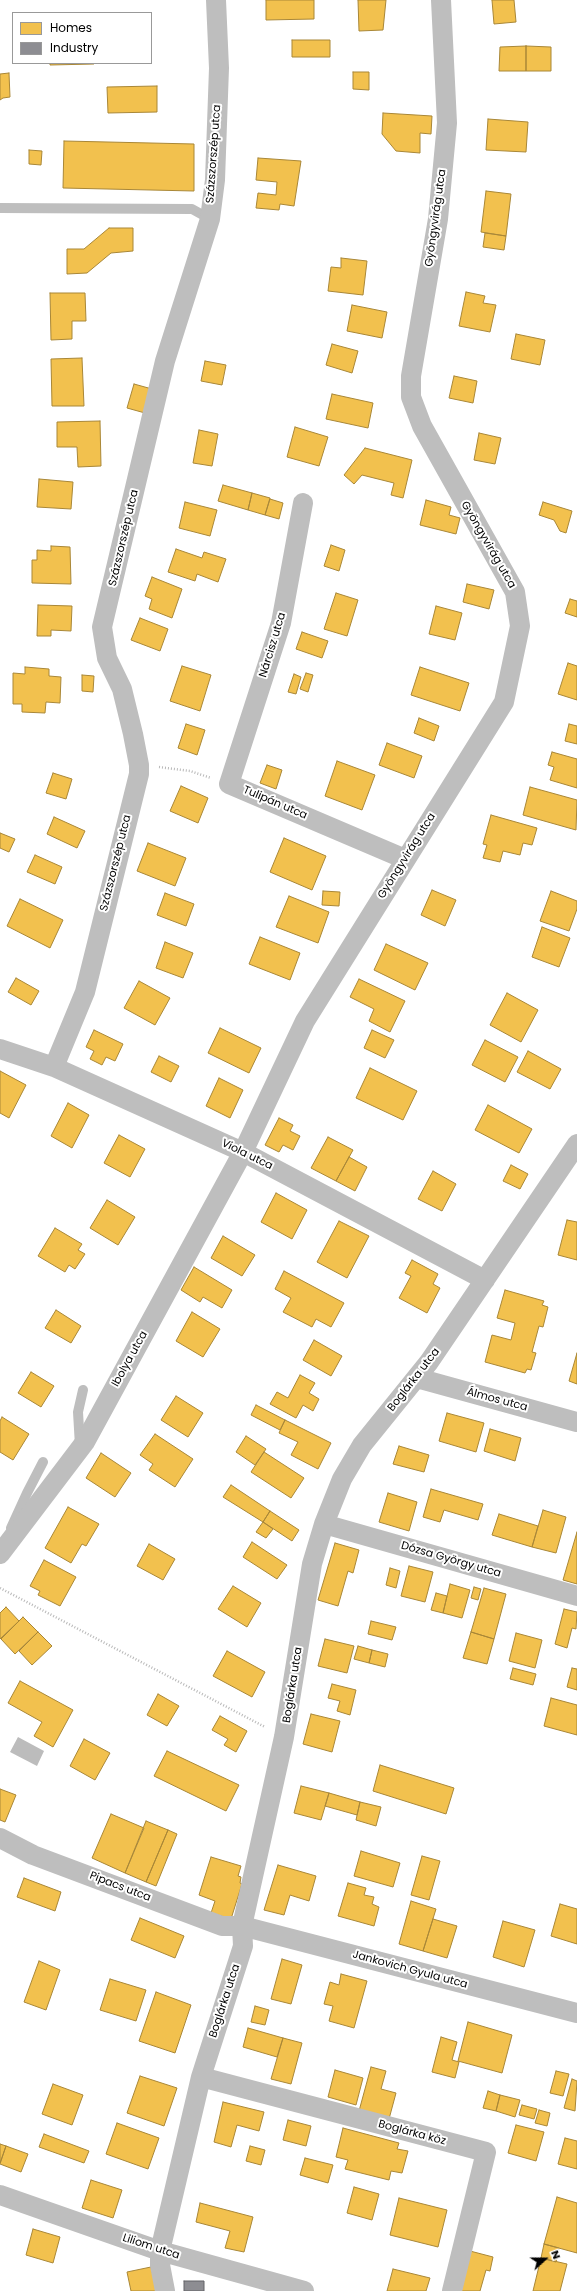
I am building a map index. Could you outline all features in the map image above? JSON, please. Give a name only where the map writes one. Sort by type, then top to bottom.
[{"type":"street","name":"Százszorszép utca","points":[[54,1067],[84,992],[139,765],[122,689],[107,658],[102,626],[165,361],[210,219],[215,180],[219,68],[216,0]]},
{"type":"street","name":"Gyöngyvirág utca","points":[[243,1152],[305,1021],[504,702],[520,626],[515,592],[422,426],[411,397],[411,376],[438,219],[447,123],[442,0]]},
{"type":"street","name":"Nárcisz utca","points":[[228,784],[281,623],[303,503]]},
{"type":"street","name":"Tulipán utca","points":[[228,784],[405,859]]},
{"type":"street","name":"Viola utca","points":[[0,1049],[54,1067],[243,1152],[484,1280]]},
{"type":"street","name":"Ibolya utca","points":[[2,1552],[80,1448],[243,1152]]},
{"type":"street","name":"Boglárka utca","points":[[165,2291],[160,2265],[160,2251],[201,2077],[243,1946],[242,1926],[284,1737],[312,1564],[324,1524],[342,1479],[362,1445],[417,1378],[574,1152]]},
{"type":"street","name":"Álmos utca","points":[[417,1378],[577,1422]]},
{"type":"street","name":"Dózsa György utca","points":[[324,1524],[577,1596]]},
{"type":"street","name":"Pipacs utca","points":[[0,1838],[33,1855],[222,1926],[242,1926]]},
{"type":"street","name":"Jankovich Gyula utca","points":[[242,1926],[577,2013]]},
{"type":"street","name":"Boglárka köz","points":[[201,2077],[486,2152],[452,2291]]},
{"type":"street","name":"Liliom utca","points":[[0,2195],[160,2251],[304,2291]]},
{"type":"lane","points":[[0,208],[192,209],[210,219]]},
{"type":"lane","points":[[80,1448],[78,1412],[83,1390]]},
{"type":"lane","points":[[2,1552],[27,1493],[44,1462]]},
{"type":"path","name":"Tulipán utca","points":[[139,765],[190,772],[228,784]]},
{"type":"path","points":[[0,1588],[284,1737]]},
{"type":"shaded area","points":[[18,1737],[44,1751],[37,1766],[10,1752]]},
{"type":"building: Homes","points":[[266,0],[314,0],[314,19],[266,20]]},
{"type":"building: Homes","points":[[358,0],[386,0],[383,30],[359,31]]},
{"type":"building: Homes","points":[[492,0],[514,0],[516,22],[494,24]]},
{"type":"building: Homes","points":[[292,40],[330,40],[330,57],[292,57]]},
{"type":"building: Homes","points":[[526,46],[526,71],[499,71],[500,47]]},
{"type":"building: Homes","points":[[526,46],[551,47],[551,71],[526,71]]},
{"type":"building: Homes","points":[[50,64],[94,64],[50,65]]},
{"type":"building: Homes","points":[[353,72],[369,72],[369,90],[353,89]]},
{"type":"building: Homes","points":[[9,73],[10,97],[0,100],[0,74]]},
{"type":"building: Homes","points":[[157,86],[157,112],[108,113],[107,87]]},
{"type":"building: Homes","points":[[383,113],[432,116],[431,134],[420,133],[420,153],[396,151],[382,134]]},
{"type":"building: Homes","points":[[488,119],[528,122],[526,152],[486,150]]},
{"type":"building: Homes","points":[[64,141],[194,144],[194,191],[63,188]]},
{"type":"building: Homes","points":[[29,150],[42,151],[41,165],[29,164]]},
{"type":"building: Homes","points":[[258,158],[301,161],[294,206],[280,204],[279,210],[256,208],[258,193],[276,195],[277,182],[256,180]]},
{"type":"building: Homes","points":[[486,191],[511,194],[506,236],[481,232]]},
{"type":"building: Homes","points":[[109,228],[133,228],[133,251],[111,253],[87,273],[67,274],[67,249],[84,249]]},
{"type":"building: Homes","points":[[485,233],[506,236],[504,250],[483,247]]},
{"type":"building: Homes","points":[[341,258],[367,261],[363,295],[328,291],[331,267],[341,268]]},
{"type":"building: Homes","points":[[466,292],[485,296],[483,303],[496,305],[490,332],[459,326]]},
{"type":"building: Homes","points":[[50,293],[85,293],[86,321],[72,321],[72,339],[51,340]]},
{"type":"building: Homes","points":[[352,305],[387,312],[382,338],[347,331]]},
{"type":"building: Homes","points":[[516,334],[545,340],[540,365],[511,359]]},
{"type":"building: Homes","points":[[332,344],[358,351],[352,373],[326,365]]},
{"type":"building: Homes","points":[[82,358],[84,406],[52,406],[51,359]]},
{"type":"building: Homes","points":[[205,361],[226,365],[222,385],[201,381]]},
{"type":"building: Homes","points":[[454,376],[477,381],[473,403],[449,398]]},
{"type":"building: Homes","points":[[134,384],[152,389],[145,413],[127,408]]},
{"type":"building: Homes","points":[[332,394],[373,403],[368,428],[326,419]]},
{"type":"building: Homes","points":[[100,421],[101,466],[78,467],[77,447],[57,447],[57,422]]},
{"type":"building: Homes","points":[[295,427],[328,437],[319,466],[287,457]]},
{"type":"building: Homes","points":[[199,430],[218,434],[212,466],[193,463]]},
{"type":"building: Homes","points":[[479,433],[501,438],[495,464],[474,460]]},
{"type":"building: Homes","points":[[365,448],[412,460],[403,498],[391,495],[394,483],[362,475],[354,484],[344,475]]},
{"type":"building: Homes","points":[[39,479],[73,482],[71,509],[37,507]]},
{"type":"building: Homes","points":[[223,485],[252,493],[248,510],[218,501]]},
{"type":"building: Homes","points":[[252,493],[270,498],[265,515],[248,510]]},
{"type":"building: Homes","points":[[270,499],[283,503],[279,519],[265,515]]},
{"type":"building: Homes","points":[[426,500],[451,507],[449,515],[460,518],[456,534],[420,525]]},
{"type":"building: Homes","points":[[185,502],[217,510],[210,536],[179,528]]},
{"type":"building: Homes","points":[[543,502],[572,511],[566,533],[560,531],[554,520],[539,515]]},
{"type":"building: Homes","points":[[331,545],[345,550],[339,571],[324,566]]},
{"type":"building: Homes","points":[[51,546],[70,547],[71,584],[32,583],[32,560],[37,560],[37,550],[51,551]]},
{"type":"building: Homes","points":[[176,549],[202,558],[204,552],[226,559],[218,582],[197,574],[195,581],[168,572]]},
{"type":"building: Homes","points":[[152,577],[182,589],[172,618],[149,609],[152,599],[145,596]]},
{"type":"building: Homes","points":[[467,584],[494,590],[489,609],[463,602]]},
{"type":"building: Homes","points":[[336,593],[358,600],[347,636],[324,629]]},
{"type":"building: Homes","points":[[570,599],[577,601],[577,617],[565,613]]},
{"type":"building: Homes","points":[[38,605],[72,606],[71,631],[51,630],[51,636],[37,636]]},
{"type":"building: Homes","points":[[436,606],[462,613],[455,640],[429,634]]},
{"type":"building: Homes","points":[[140,618],[168,629],[160,651],[131,640]]},
{"type":"building: Homes","points":[[302,632],[328,641],[322,658],[296,649]]},
{"type":"building: Homes","points":[[568,663],[577,666],[577,700],[558,694]]},
{"type":"building: Homes","points":[[182,666],[211,675],[200,711],[170,701]]},
{"type":"building: Homes","points":[[25,667],[49,669],[49,676],[61,677],[60,703],[46,702],[45,713],[22,712],[22,704],[13,704],[13,673],[25,674]]},
{"type":"building: Homes","points":[[420,667],[469,683],[460,711],[411,695]]},
{"type":"building: Homes","points":[[306,673],[313,675],[308,692],[300,689]]},
{"type":"building: Homes","points":[[294,674],[301,677],[296,694],[288,692]]},
{"type":"building: Homes","points":[[82,675],[94,676],[93,692],[82,691]]},
{"type":"building: Homes","points":[[419,718],[439,726],[434,741],[414,733]]},
{"type":"building: Homes","points":[[186,724],[205,730],[197,755],[178,748]]},
{"type":"building: Homes","points":[[569,724],[577,726],[577,744],[565,741]]},
{"type":"building: Homes","points":[[387,743],[422,756],[414,778],[379,765]]},
{"type":"building: Homes","points":[[552,752],[577,759],[577,788],[550,780],[554,767],[548,765]]},
{"type":"building: Homes","points":[[337,761],[375,775],[362,810],[325,796]]},
{"type":"building: Homes","points":[[267,765],[282,770],[276,789],[260,783]]},
{"type":"building: Homes","points":[[53,773],[72,779],[66,799],[46,793]]},
{"type":"building: Homes","points":[[181,786],[208,798],[198,823],[170,811]]},
{"type":"building: Homes","points":[[530,787],[577,800],[576,830],[523,815]]},
{"type":"building: Homes","points":[[491,815],[537,828],[532,845],[523,843],[520,855],[503,851],[500,862],[483,858],[487,845],[483,844]]},
{"type":"building: Homes","points":[[54,817],[85,831],[77,848],[47,834]]},
{"type":"building: Homes","points":[[0,833],[15,839],[9,852],[0,848]]},
{"type":"building: Homes","points":[[284,838],[326,856],[312,890],[270,872]]},
{"type":"building: Homes","points":[[148,843],[186,858],[175,886],[137,871]]},
{"type":"building: Homes","points":[[35,855],[62,867],[55,884],[27,872]]},
{"type":"building: Homes","points":[[432,890],[456,900],[445,926],[421,915]]},
{"type":"building: Homes","points":[[323,891],[340,892],[339,906],[322,905]]},
{"type":"building: Homes","points":[[551,891],[577,901],[577,909],[569,931],[540,921]]},
{"type":"building: Homes","points":[[165,893],[194,904],[186,926],[157,915]]},
{"type":"building: Homes","points":[[289,896],[329,912],[318,943],[276,927]]},
{"type":"building: Homes","points":[[20,899],[63,920],[50,948],[7,926]]},
{"type":"building: Homes","points":[[542,927],[570,938],[559,967],[532,957]]},
{"type":"building: Homes","points":[[260,937],[300,953],[290,980],[249,964]]},
{"type":"building: Homes","points":[[165,942],[193,953],[183,978],[156,968]]},
{"type":"building: Homes","points":[[386,944],[428,963],[415,990],[374,970]]},
{"type":"building: Homes","points":[[16,978],[39,991],[31,1005],[8,992]]},
{"type":"building: Homes","points":[[359,979],[405,1001],[390,1032],[369,1021],[374,1009],[350,997]]},
{"type":"building: Homes","points":[[139,981],[170,998],[155,1025],[124,1008]]},
{"type":"building: Homes","points":[[507,993],[538,1010],[521,1042],[490,1025]]},
{"type":"building: Homes","points":[[220,1028],[261,1048],[249,1073],[208,1053]]},
{"type":"building: Homes","points":[[94,1030],[123,1044],[115,1061],[106,1057],[102,1065],[90,1059],[94,1051],[86,1047]]},
{"type":"building: Homes","points":[[372,1030],[394,1040],[385,1058],[364,1048]]},
{"type":"building: Homes","points":[[485,1040],[518,1057],[505,1082],[472,1065]]},
{"type":"building: Homes","points":[[528,1051],[561,1069],[550,1089],[517,1072]]},
{"type":"building: Homes","points":[[159,1056],[179,1066],[171,1082],[151,1072]]},
{"type":"building: Homes","points":[[370,1068],[417,1091],[403,1120],[356,1098]]},
{"type":"building: Homes","points":[[0,1071],[26,1085],[9,1118],[0,1113]]},
{"type":"building: Homes","points":[[219,1078],[243,1090],[230,1118],[206,1106]]},
{"type":"building: Homes","points":[[68,1103],[89,1115],[72,1148],[51,1136]]},
{"type":"building: Homes","points":[[488,1105],[532,1129],[519,1153],[475,1130]]},
{"type":"building: Homes","points":[[279,1118],[293,1125],[290,1131],[300,1136],[293,1150],[283,1145],[279,1152],[265,1145]]},
{"type":"building: Homes","points":[[119,1135],[145,1149],[130,1177],[104,1163]]},
{"type":"building: Homes","points":[[328,1137],[353,1150],[336,1181],[311,1168]]},
{"type":"building: Homes","points":[[349,1157],[367,1167],[355,1191],[336,1181]]},
{"type":"building: Homes","points":[[511,1165],[528,1174],[520,1189],[503,1181]]},
{"type":"building: Homes","points":[[433,1171],[456,1184],[442,1211],[418,1199]]},
{"type":"building: Homes","points":[[276,1193],[307,1210],[292,1239],[261,1222]]},
{"type":"building: Homes","points":[[107,1200],[135,1217],[118,1245],[90,1228]]},
{"type":"building: Homes","points":[[567,1220],[577,1222],[577,1260],[558,1255]]},
{"type":"building: Homes","points":[[339,1221],[369,1236],[347,1278],[317,1262]]},
{"type":"building: Homes","points":[[55,1228],[82,1244],[78,1250],[85,1254],[75,1269],[69,1265],[65,1272],[38,1256]]},
{"type":"building: Homes","points":[[223,1236],[255,1255],[242,1276],[211,1258]]},
{"type":"building: Homes","points":[[412,1260],[438,1274],[433,1284],[440,1288],[427,1313],[399,1298],[411,1276],[405,1273]]},
{"type":"building: Homes","points":[[194,1267],[232,1290],[222,1308],[203,1297],[200,1302],[181,1290]]},
{"type":"building: Homes","points":[[284,1271],[344,1303],[331,1327],[316,1319],[312,1327],[283,1312],[291,1298],[275,1289]]},
{"type":"building: Homes","points":[[505,1290],[544,1301],[542,1305],[548,1307],[543,1327],[539,1326],[532,1352],[536,1353],[531,1370],[527,1369],[525,1373],[485,1362],[492,1335],[511,1340],[515,1323],[497,1318]]},
{"type":"building: Homes","points":[[56,1310],[81,1326],[71,1343],[45,1328]]},
{"type":"building: Homes","points":[[192,1312],[220,1329],[203,1357],[176,1341]]},
{"type":"building: Homes","points":[[314,1340],[342,1356],[331,1376],[303,1360]]},
{"type":"building: Homes","points":[[577,1353],[577,1384],[569,1381]]},
{"type":"building: Homes","points":[[31,1372],[54,1386],[41,1407],[18,1393]]},
{"type":"building: Homes","points":[[300,1375],[315,1383],[309,1393],[319,1399],[313,1411],[303,1405],[296,1418],[270,1404],[277,1392],[288,1398]]},
{"type":"building: Homes","points":[[176,1396],[203,1413],[188,1437],[161,1420]]},
{"type":"building: Homes","points":[[256,1405],[285,1420],[280,1430],[251,1415]]},
{"type":"building: Homes","points":[[447,1413],[484,1423],[476,1452],[439,1441]]},
{"type":"building: Homes","points":[[2,1417],[29,1434],[13,1460],[0,1452],[0,1421]]},
{"type":"building: Homes","points":[[285,1420],[331,1443],[318,1469],[291,1455],[298,1442],[279,1433]]},
{"type":"building: Homes","points":[[490,1429],[521,1438],[515,1461],[484,1451]]},
{"type":"building: Homes","points":[[155,1434],[193,1459],[175,1487],[149,1470],[153,1464],[140,1455]]},
{"type":"building: Homes","points":[[246,1436],[266,1449],[255,1465],[236,1452]]},
{"type":"building: Homes","points":[[399,1446],[429,1455],[424,1472],[393,1464]]},
{"type":"building: Homes","points":[[264,1452],[304,1478],[291,1498],[251,1472]]},
{"type":"building: Homes","points":[[101,1453],[131,1473],[115,1497],[86,1478]]},
{"type":"building: Homes","points":[[231,1485],[270,1511],[263,1522],[223,1497]]},
{"type":"building: Homes","points":[[431,1489],[483,1504],[478,1520],[444,1510],[440,1522],[423,1517]]},
{"type":"building: Homes","points":[[388,1493],[417,1502],[409,1531],[379,1522]]},
{"type":"building: Homes","points":[[68,1507],[99,1524],[86,1546],[82,1544],[71,1563],[45,1548]]},
{"type":"building: Homes","points":[[543,1510],[566,1517],[556,1553],[532,1547]]},
{"type":"building: Homes","points":[[270,1511],[299,1530],[292,1541],[263,1522]]},
{"type":"building: Homes","points":[[499,1514],[538,1526],[532,1547],[492,1535]]},
{"type":"building: Homes","points":[[263,1522],[273,1529],[266,1538],[256,1532]]},
{"type":"building: Homes","points":[[577,1532],[577,1584],[563,1580]]},
{"type":"building: Homes","points":[[252,1542],[287,1565],[277,1579],[243,1557]]},
{"type":"building: Homes","points":[[335,1543],[359,1550],[353,1573],[348,1571],[338,1606],[318,1600]]},
{"type":"building: Homes","points":[[149,1544],[175,1559],[163,1580],[137,1566]]},
{"type":"building: Homes","points":[[44,1560],[76,1577],[60,1606],[38,1595],[40,1591],[30,1586]]},
{"type":"building: Homes","points":[[409,1566],[433,1572],[425,1602],[401,1596]]},
{"type":"building: Homes","points":[[390,1568],[400,1571],[396,1588],[386,1585]]},
{"type":"building: Homes","points":[[450,1584],[470,1590],[462,1618],[443,1613]]},
{"type":"building: Homes","points":[[233,1586],[261,1603],[247,1627],[218,1609]]},
{"type":"building: Homes","points":[[474,1587],[481,1589],[478,1600],[471,1598]]},
{"type":"building: Homes","points":[[484,1588],[506,1594],[494,1639],[471,1632]]},
{"type":"building: Homes","points":[[436,1593],[447,1596],[443,1613],[431,1610]]},
{"type":"building: Homes","points":[[6,1607],[19,1621],[0,1639],[0,1613]]},
{"type":"building: Homes","points":[[564,1609],[577,1612],[576,1629],[572,1628],[567,1648],[555,1644]]},
{"type":"building: Homes","points":[[23,1617],[38,1632],[15,1654],[1,1639]]},
{"type":"building: Homes","points":[[371,1621],[396,1627],[392,1640],[368,1634]]},
{"type":"building: Homes","points":[[38,1632],[52,1646],[32,1665],[19,1651]]},
{"type":"building: Homes","points":[[471,1632],[494,1639],[487,1664],[463,1658]]},
{"type":"building: Homes","points":[[516,1633],[542,1640],[535,1668],[509,1661]]},
{"type":"building: Homes","points":[[325,1639],[354,1646],[347,1673],[318,1666]]},
{"type":"building: Homes","points":[[358,1646],[372,1650],[369,1663],[354,1659]]},
{"type":"building: Homes","points":[[372,1650],[388,1654],[385,1667],[369,1663]]},
{"type":"building: Homes","points":[[227,1651],[265,1672],[252,1697],[213,1676]]},
{"type":"building: Homes","points":[[513,1668],[536,1674],[533,1685],[510,1679]]},
{"type":"building: Homes","points":[[572,1668],[577,1669],[577,1690],[567,1687]]},
{"type":"building: Homes","points":[[20,1681],[73,1710],[53,1747],[34,1736],[42,1722],[8,1703]]},
{"type":"building: Homes","points":[[332,1684],[356,1690],[350,1715],[337,1711],[340,1701],[328,1698]]},
{"type":"building: Homes","points":[[158,1694],[179,1706],[167,1726],[147,1715]]},
{"type":"building: Homes","points":[[551,1698],[577,1705],[577,1735],[544,1726]]},
{"type":"building: Homes","points":[[311,1714],[340,1721],[332,1752],[303,1744]]},
{"type":"building: Homes","points":[[220,1716],[247,1731],[236,1752],[224,1745],[228,1739],[212,1730]]},
{"type":"building: Homes","points":[[84,1739],[110,1753],[95,1780],[70,1766]]},
{"type":"building: Homes","points":[[167,1751],[239,1785],[226,1811],[154,1776]]},
{"type":"building: Homes","points":[[380,1765],[454,1788],[446,1814],[373,1791]]},
{"type":"building: Homes","points":[[301,1786],[329,1793],[321,1820],[294,1813]]},
{"type":"building: Homes","points":[[0,1789],[16,1795],[5,1822],[0,1820]]},
{"type":"building: Homes","points":[[329,1793],[360,1802],[357,1815],[325,1806]]},
{"type":"building: Homes","points":[[360,1802],[381,1807],[376,1826],[356,1820]]},
{"type":"building: Homes","points":[[111,1814],[144,1828],[125,1873],[92,1858]]},
{"type":"building: Homes","points":[[146,1821],[168,1830],[146,1882],[125,1873]]},
{"type":"building: Homes","points":[[168,1830],[177,1834],[156,1886],[146,1882]]},
{"type":"building: Homes","points":[[361,1851],[400,1863],[393,1887],[354,1876]]},
{"type":"building: Homes","points":[[422,1856],[440,1861],[429,1900],[411,1895]]},
{"type":"building: Homes","points":[[211,1857],[241,1866],[238,1876],[241,1877],[240,1883],[242,1884],[231,1919],[211,1913],[215,1901],[199,1895]]},
{"type":"building: Homes","points":[[278,1865],[316,1876],[309,1901],[290,1895],[284,1915],[264,1910]]},
{"type":"building: Homes","points":[[24,1878],[61,1892],[55,1911],[17,1897]]},
{"type":"building: Homes","points":[[348,1883],[366,1888],[364,1895],[374,1897],[372,1904],[379,1907],[374,1926],[338,1916]]},
{"type":"building: Homes","points":[[411,1901],[436,1909],[423,1951],[399,1944]]},
{"type":"building: Homes","points":[[560,1904],[577,1909],[577,1944],[551,1936]]},
{"type":"building: Homes","points":[[140,1918],[184,1936],[175,1958],[131,1940]]},
{"type":"building: Homes","points":[[433,1919],[457,1926],[447,1958],[423,1951]]},
{"type":"building: Homes","points":[[503,1921],[535,1930],[524,1967],[493,1957]]},
{"type":"building: Homes","points":[[282,1959],[302,1965],[291,2004],[271,1999]]},
{"type":"building: Homes","points":[[39,1961],[60,1970],[46,2010],[24,2002]]},
{"type":"building: Homes","points":[[341,1974],[367,1981],[354,2028],[329,2021],[333,2006],[324,2004],[330,1982],[339,1985]]},
{"type":"building: Homes","points":[[110,1979],[146,1990],[136,2021],[100,2010]]},
{"type":"building: Homes","points":[[156,1992],[191,2005],[175,2053],[139,2041]]},
{"type":"building: Homes","points":[[255,2006],[269,2010],[265,2025],[251,2022]]},
{"type":"building: Homes","points":[[468,2022],[512,2035],[502,2073],[458,2061]]},
{"type":"building: Homes","points":[[248,2028],[283,2038],[277,2057],[243,2047]]},
{"type":"building: Homes","points":[[441,2037],[457,2042],[452,2060],[459,2062],[455,2078],[432,2072]]},
{"type":"building: Homes","points":[[283,2038],[302,2043],[291,2084],[271,2079]]},
{"type":"building: Homes","points":[[371,2067],[386,2071],[381,2089],[396,2093],[389,2119],[359,2111]]},
{"type":"building: Homes","points":[[335,2070],[363,2078],[356,2105],[328,2097]]},
{"type":"building: Homes","points":[[556,2071],[569,2074],[563,2096],[550,2093]]},
{"type":"building: Homes","points":[[140,2076],[177,2088],[164,2126],[127,2113]]},
{"type":"building: Homes","points":[[572,2079],[577,2081],[575,2111],[564,2108]]},
{"type":"building: Homes","points":[[53,2084],[83,2095],[72,2125],[42,2114]]},
{"type":"building: Homes","points":[[488,2091],[500,2095],[496,2111],[483,2108]]},
{"type":"building: Homes","points":[[500,2095],[520,2100],[515,2117],[496,2111]]},
{"type":"building: Homes","points":[[223,2102],[264,2112],[259,2131],[237,2125],[231,2147],[214,2142]]},
{"type":"building: Homes","points":[[522,2105],[537,2109],[534,2119],[519,2115]]},
{"type":"building: Homes","points":[[539,2110],[550,2113],[547,2126],[535,2123]]},
{"type":"building: Homes","points":[[288,2120],[311,2126],[306,2146],[283,2140]]},
{"type":"building: Homes","points":[[117,2123],[159,2138],[148,2169],[106,2154]]},
{"type":"building: Homes","points":[[516,2125],[544,2132],[536,2161],[508,2153]]},
{"type":"building: Homes","points":[[343,2128],[399,2143],[397,2149],[408,2151],[402,2173],[391,2171],[389,2180],[345,2169],[348,2160],[336,2157]]},
{"type":"building: Homes","points":[[44,2134],[89,2151],[84,2163],[39,2147]]},
{"type":"building: Homes","points":[[565,2138],[577,2141],[577,2169],[558,2164]]},
{"type":"building: Homes","points":[[0,2144],[6,2146],[0,2163]]},
{"type":"building: Homes","points":[[6,2146],[28,2154],[21,2172],[0,2164]]},
{"type":"building: Homes","points":[[250,2146],[265,2150],[261,2165],[246,2161]]},
{"type":"building: Homes","points":[[305,2158],[333,2165],[328,2183],[300,2175]]},
{"type":"building: Homes","points":[[91,2180],[122,2190],[113,2218],[82,2208]]},
{"type":"building: Homes","points":[[354,2187],[379,2194],[372,2220],[347,2213]]},
{"type":"building: Homes","points":[[557,2197],[577,2203],[577,2253],[544,2244]]},
{"type":"building: Homes","points":[[399,2198],[447,2210],[438,2247],[390,2235]]},
{"type":"building: Homes","points":[[200,2203],[253,2217],[244,2252],[225,2248],[230,2231],[196,2222]]},
{"type":"building: Homes","points":[[33,2229],[60,2237],[53,2263],[26,2255]]},
{"type":"building: Homes","points":[[544,2244],[559,2248],[556,2262],[541,2258]]},
{"type":"building: Homes","points":[[470,2251],[493,2257],[490,2271],[486,2270],[480,2291],[460,2291]]},
{"type":"building: Homes","points":[[541,2258],[567,2264],[560,2291],[533,2291]]},
{"type":"building: Homes","points":[[151,2267],[157,2291],[131,2291],[127,2272]]},
{"type":"building: Homes","points":[[393,2269],[430,2278],[426,2291],[387,2291]]},
{"type":"building: Industry","points":[[184,2281],[204,2281],[204,2291],[184,2291]]}]
